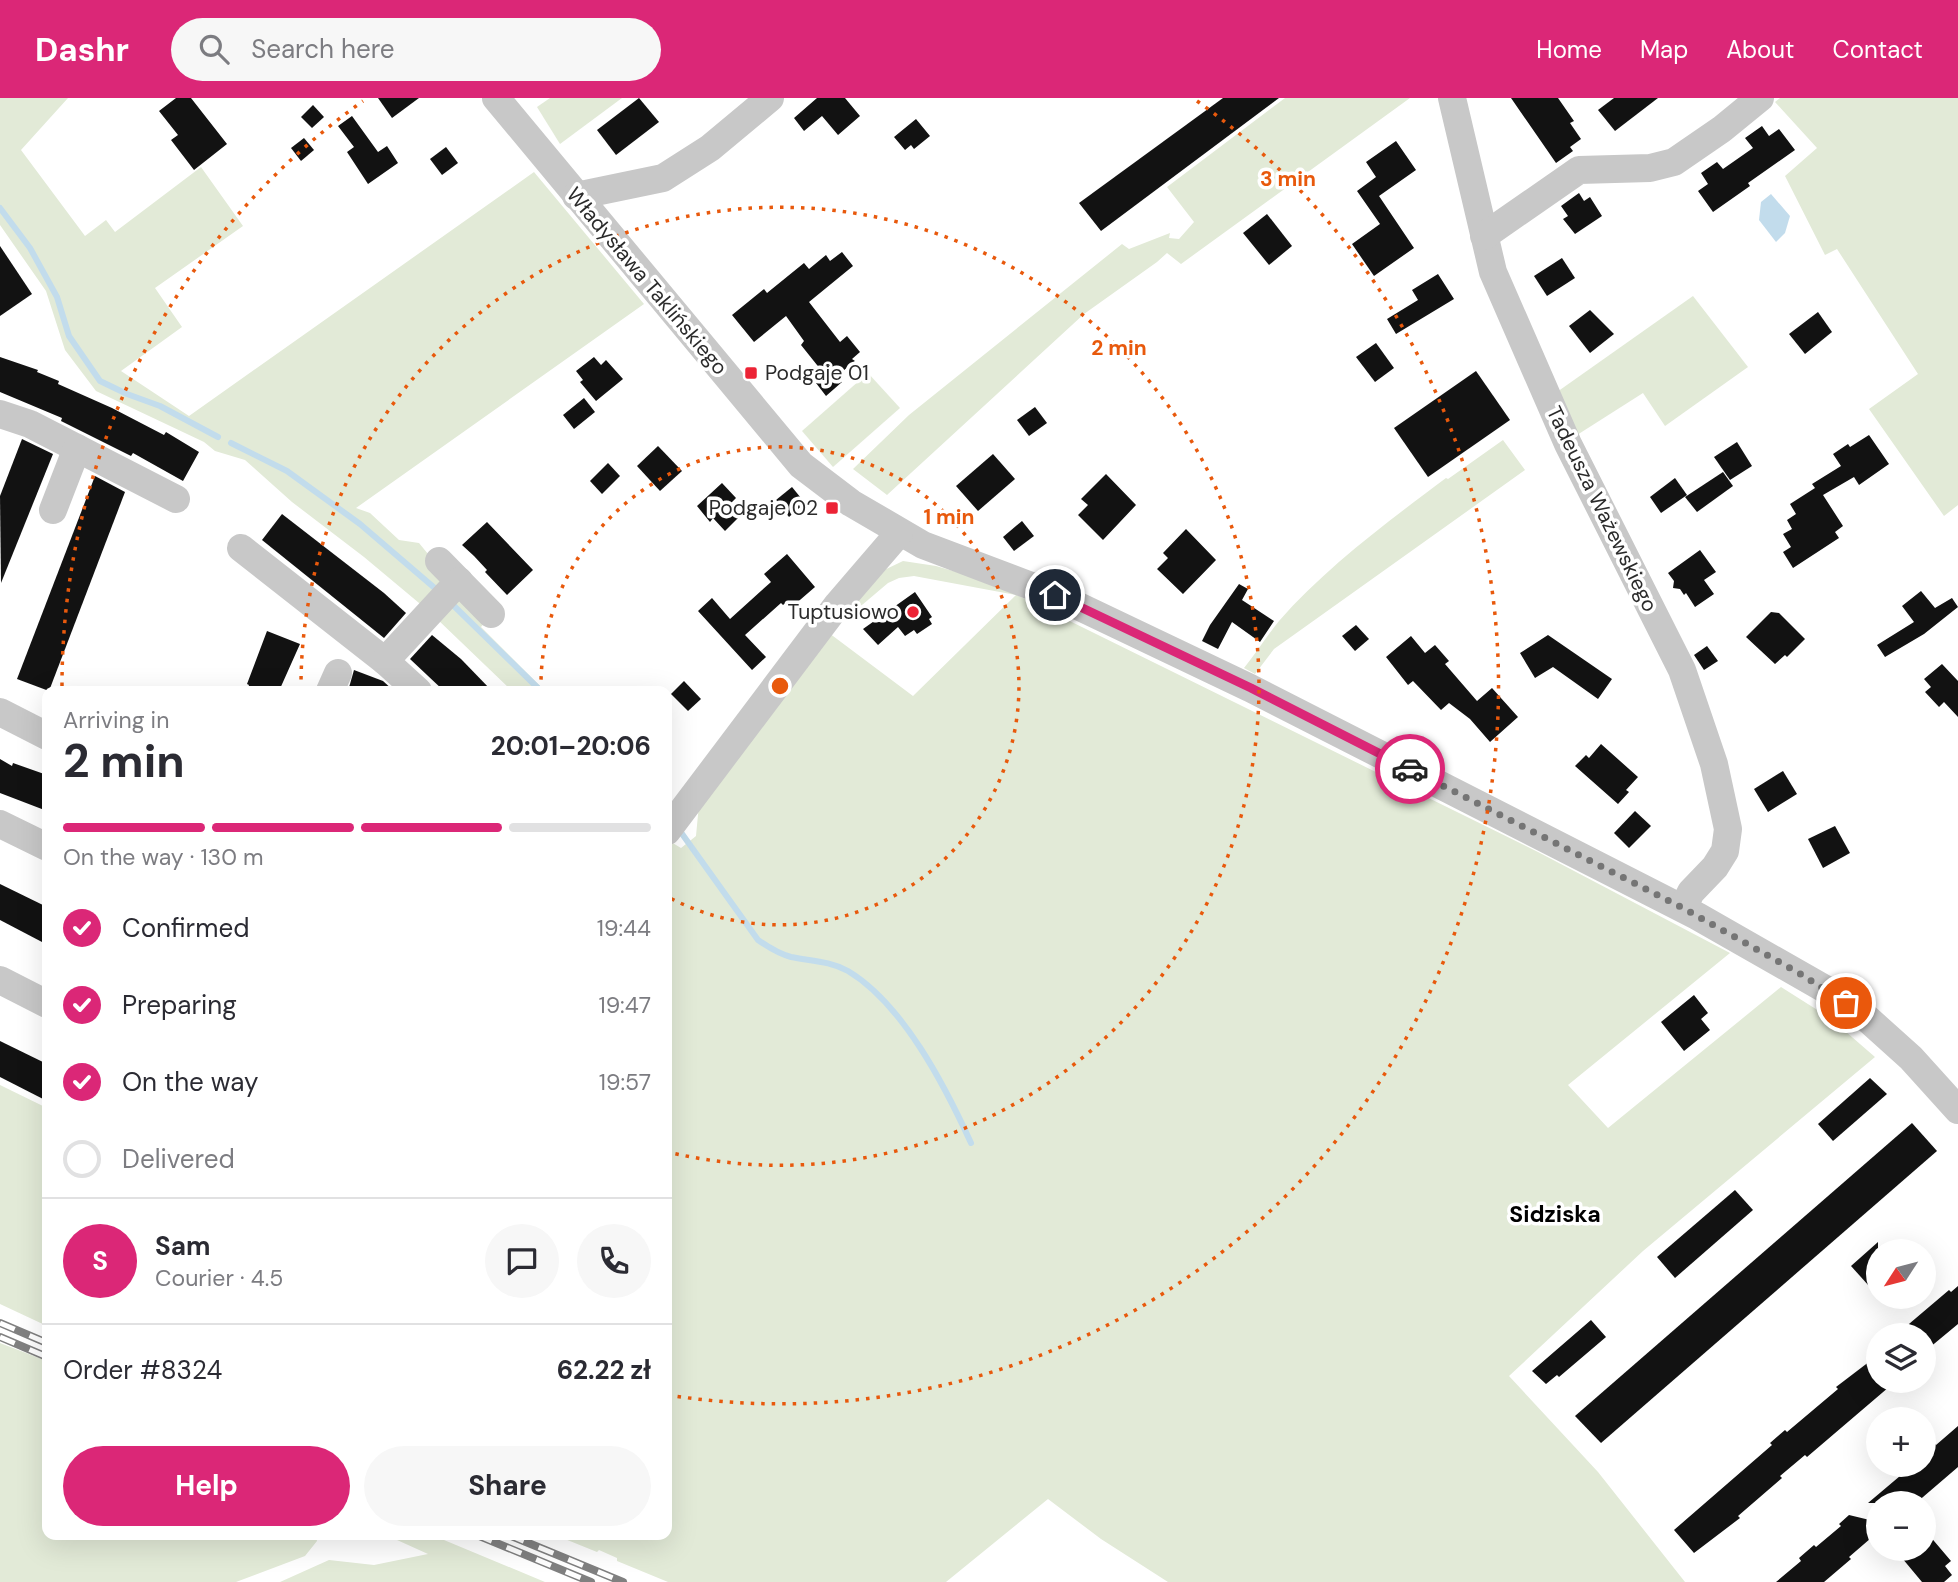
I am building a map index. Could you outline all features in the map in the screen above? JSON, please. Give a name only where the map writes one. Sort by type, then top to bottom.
[{"type":"street","name":"Władysława Taklińskiego","points":[[496,98],[801,465],[851,503],[900,533],[949,556],[1055,595],[1251,688],[1690,912],[1832,993],[1861,1013],[1912,1058],[1958,1110]]},
{"type":"street","points":[[576,196],[663,178],[710,148],[770,98]]},
{"type":"street","name":"Tadeusza Ważewskiego","points":[[1452,98],[1493,272],[1569,444],[1682,670],[1713,764],[1728,829],[1725,851],[1715,867],[1691,892],[1690,912]]},
{"type":"street","points":[[1484,236],[1579,170],[1650,168],[1674,162],[1760,98]]},
{"type":"street","points":[[0,415],[30,425],[176,499]]},
{"type":"street","points":[[53,510],[77,448]]},
{"type":"street","points":[[672,824],[838,604],[900,533]]},
{"type":"street","points":[[241,548],[385,661],[408,686]]},
{"type":"street","points":[[439,561],[491,614]]},
{"type":"street","points":[[385,661],[459,581]]},
{"type":"street","points":[[0,712],[42,733]]},
{"type":"street","points":[[0,824],[42,845]]},
{"type":"street","points":[[0,980],[42,1001]]},
{"type":"green space","points":[[0,98],[68,98],[21,150],[85,236],[106,220],[115,232],[201,167],[243,226],[155,288],[182,327],[121,371],[189,416],[534,172],[644,304],[356,508],[370,513],[399,540],[419,543],[451,582],[425,608],[292,502],[245,460],[215,451],[204,442],[96,391],[65,350],[46,291],[0,225]]},
{"type":"green space","points":[[550,98],[622,98],[560,144],[537,107]]},
{"type":"green space","points":[[1285,98],[1410,98],[1181,264],[1167,253],[1084,314],[887,495],[853,469],[909,415],[1122,244],[1129,249],[1170,233],[1169,238],[1179,239],[1194,222],[1167,187]]},
{"type":"green space","points":[[1780,98],[1958,98],[1958,505],[1944,516],[1869,409],[1918,374],[1837,249],[1825,255],[1785,176],[1817,148],[1775,102]]},
{"type":"green space","points":[[1693,296],[1748,367],[1665,426],[1643,393],[1577,435],[1557,392]]},
{"type":"green space","points":[[868,373],[900,408],[833,467],[802,431]]},
{"type":"green space","points":[[1503,440],[1525,470],[1274,649],[1255,674],[1244,668],[1279,621],[1337,564],[1446,478]]},
{"type":"green space","points":[[903,561],[936,566],[1021,591],[1017,595],[1538,852],[1730,953],[1568,1085],[1608,1128],[1781,987],[1830,1018],[1875,1057],[1643,1251],[1509,1376],[1598,1472],[1685,1582],[1168,1582],[1101,1539],[1048,1499],[946,1582],[668,1582],[617,1561],[617,1558],[599,1550],[597,1552],[567,1540],[672,1540],[672,843],[681,848],[696,836],[699,804],[829,633],[878,573]],"holes":[[[914,576],[1016,595],[913,696],[829,633],[888,583]]]},
{"type":"green space","points":[[461,591],[489,617],[481,627],[540,686],[507,686],[436,618]]},
{"type":"green space","points":[[0,1085],[42,1106],[42,1324],[0,1304]]},
{"type":"green space","points":[[0,1343],[42,1359],[42,1540],[317,1541],[305,1556],[236,1582],[0,1582]]},
{"type":"green space","points":[[397,1540],[444,1540],[545,1582],[280,1582],[329,1560],[374,1565],[428,1554]]},
{"type":"water","points":[[1771,194],[1790,216],[1785,233],[1776,242],[1759,220],[1761,202]]},
{"type":"building","points":[[176,98],[191,98],[227,144],[194,170],[171,140],[178,135],[159,111]]},
{"type":"building","points":[[378,98],[419,98],[392,118]]},
{"type":"building","points":[[639,98],[659,122],[616,155],[597,130]]},
{"type":"building","points":[[817,98],[845,98],[860,116],[838,135],[822,116],[804,131],[794,118]]},
{"type":"building","points":[[1223,98],[1279,98],[1101,231],[1079,203]]},
{"type":"building","points":[[1511,98],[1558,98],[1574,121],[1570,123],[1581,139],[1570,147],[1573,151],[1556,163]]},
{"type":"building","points":[[1614,98],[1658,98],[1615,131],[1598,110]]},
{"type":"building","points":[[313,105],[324,117],[312,128],[301,117]]},
{"type":"building","points":[[352,116],[378,152],[387,146],[398,163],[368,184],[347,152],[354,147],[338,126]]},
{"type":"building","points":[[916,119],[930,136],[914,149],[911,145],[905,150],[894,137]]},
{"type":"building","points":[[1762,126],[1769,136],[1779,129],[1795,150],[1713,212],[1698,191],[1708,184],[1701,173],[1717,162],[1723,169],[1753,148],[1745,138]]},
{"type":"building","points":[[304,138],[314,150],[301,161],[291,148]]},
{"type":"building","points":[[1396,141],[1416,170],[1379,196],[1414,248],[1374,276],[1352,244],[1380,224],[1357,191],[1376,177],[1366,162]]},
{"type":"building","points":[[446,147],[458,163],[442,175],[430,159]]},
{"type":"building","points":[[1579,193],[1584,201],[1590,197],[1602,216],[1575,234],[1563,219],[1568,216],[1561,206]]},
{"type":"building","points":[[1267,214],[1292,246],[1269,265],[1243,233]]},
{"type":"building","points":[[0,246],[32,294],[0,316]]},
{"type":"building","points":[[842,252],[853,266],[809,302],[840,342],[847,336],[860,352],[852,359],[855,361],[837,376],[842,382],[826,396],[816,383],[825,375],[801,345],[804,341],[786,316],[754,342],[732,315],[764,289],[767,293],[804,263],[809,269],[826,255],[830,261]]},
{"type":"building","points":[[1562,258],[1575,278],[1547,296],[1534,276]]},
{"type":"building","points":[[1438,274],[1454,299],[1396,334],[1387,319],[1418,300],[1412,290]]},
{"type":"building","points":[[1590,310],[1614,334],[1590,353],[1569,326]]},
{"type":"building","points":[[1818,312],[1832,332],[1805,354],[1789,334]]},
{"type":"building","points":[[1376,343],[1394,368],[1375,382],[1356,357]]},
{"type":"building","points":[[0,357],[38,370],[37,372],[59,381],[58,384],[164,435],[166,432],[199,452],[183,481],[133,453],[131,456],[61,421],[62,418],[0,392]]},
{"type":"building","points":[[594,357],[601,365],[606,360],[623,379],[596,401],[580,382],[583,380],[576,371]]},
{"type":"building","points":[[1476,371],[1510,420],[1428,477],[1394,428]]},
{"type":"building","points":[[584,398],[595,412],[574,429],[563,415]]},
{"type":"building","points":[[1035,407],[1047,423],[1029,436],[1017,420]]},
{"type":"building","points":[[1869,435],[1889,464],[1859,485],[1854,477],[1823,495],[1843,526],[1835,532],[1839,538],[1793,568],[1783,552],[1791,547],[1783,534],[1792,529],[1787,520],[1796,514],[1790,504],[1815,488],[1812,484],[1841,466],[1833,454]]},
{"type":"building","points":[[22,439],[53,454],[1,583],[0,496]]},
{"type":"building","points":[[1737,442],[1752,466],[1730,480],[1714,457]]},
{"type":"building","points":[[658,446],[682,471],[660,491],[637,466]]},
{"type":"building","points":[[993,454],[1015,479],[978,511],[956,486]]},
{"type":"building","points":[[608,463],[620,476],[602,494],[590,481]]},
{"type":"building","points":[[1723,472],[1733,486],[1697,512],[1685,497]]},
{"type":"building","points":[[1106,474],[1136,505],[1103,540],[1078,515],[1088,505],[1081,499]]},
{"type":"building","points":[[95,476],[125,492],[51,686],[42,686],[42,688],[17,679]]},
{"type":"building","points":[[1675,478],[1687,495],[1661,513],[1650,497]]},
{"type":"building","points":[[722,483],[736,498],[731,503],[742,514],[725,531],[713,518],[710,522],[697,506]]},
{"type":"building","points":[[792,487],[805,503],[789,517],[776,500]]},
{"type":"building","points":[[282,514],[406,613],[384,638],[262,540]]},
{"type":"building","points":[[1022,521],[1034,536],[1014,551],[1003,537]]},
{"type":"building","points":[[487,522],[533,570],[507,595],[462,545]]},
{"type":"building","points":[[1186,529],[1216,560],[1183,594],[1157,569],[1168,558],[1163,553]]},
{"type":"building","points":[[1700,550],[1716,572],[1704,580],[1714,594],[1695,607],[1686,593],[1684,595],[1680,589],[1673,588],[1674,581],[1668,573]]},
{"type":"building","points":[[787,554],[815,587],[793,606],[788,601],[783,605],[781,603],[745,635],[766,657],[752,670],[698,611],[712,598],[730,619],[771,582],[764,574]]},
{"type":"building","points":[[1239,584],[1248,589],[1242,600],[1274,621],[1260,642],[1232,622],[1218,649],[1202,641]]},
{"type":"building","points":[[1921,591],[1935,608],[1952,598],[1958,607],[1924,634],[1885,657],[1877,645],[1914,622],[1902,606]]},
{"type":"building","points":[[915,592],[932,617],[929,619],[932,624],[917,634],[914,630],[905,636],[898,627],[878,645],[863,629]]},
{"type":"building","points":[[1771,612],[1779,613],[1805,639],[1787,657],[1785,655],[1775,664],[1746,637]]},
{"type":"building","points":[[1356,625],[1369,639],[1355,651],[1342,636]]},
{"type":"building","points":[[267,631],[300,644],[281,686],[247,684]]},
{"type":"building","points":[[432,635],[487,686],[439,686],[410,659]]},
{"type":"building","points":[[1548,635],[1612,679],[1598,699],[1553,667],[1535,678],[1520,653]]},
{"type":"building","points":[[1411,636],[1425,653],[1435,645],[1449,661],[1445,664],[1477,701],[1492,688],[1518,717],[1490,742],[1470,719],[1449,703],[1441,710],[1413,681],[1408,685],[1386,657]]},
{"type":"building","points":[[1707,646],[1718,661],[1704,670],[1694,655]]},
{"type":"building","points":[[1942,664],[1958,681],[1958,717],[1944,702],[1939,707],[1925,692],[1931,687],[1924,679]]},
{"type":"building","points":[[354,670],[383,681],[388,686],[349,686]]},
{"type":"building","points":[[684,681],[701,699],[688,711],[672,693]]},
{"type":"building","points":[[1601,744],[1638,777],[1618,804],[1575,766],[1586,755],[1589,758]]},
{"type":"building","points":[[0,759],[12,766],[13,763],[42,773],[42,809],[0,793]]},
{"type":"building","points":[[1783,771],[1797,794],[1768,812],[1754,789]]},
{"type":"building","points":[[1635,811],[1651,826],[1629,848],[1614,833]]},
{"type":"building","points":[[1835,826],[1850,853],[1823,868],[1808,839]]},
{"type":"building","points":[[0,884],[42,905],[42,942],[0,920]]},
{"type":"building","points":[[1694,995],[1708,1013],[1701,1019],[1710,1030],[1684,1051],[1661,1022]]},
{"type":"building","points":[[0,1041],[42,1062],[42,1098],[0,1077]]},
{"type":"building","points":[[1870,1078],[1887,1094],[1833,1141],[1818,1124]]},
{"type":"building","points":[[1912,1123],[1937,1151],[1601,1443],[1575,1416]]},
{"type":"building","points":[[1735,1190],[1753,1210],[1675,1278],[1657,1257]]},
{"type":"building","points":[[1866,1253],[1866,1283],[1851,1266]]},
{"type":"building","points":[[1958,1286],[1958,1324],[1936,1342],[1936,1323],[1910,1323],[1927,1309],[1936,1309],[1936,1301],[1949,1290],[1951,1292]]},
{"type":"building","points":[[1591,1320],[1606,1337],[1559,1377],[1557,1375],[1546,1384],[1532,1371]]},
{"type":"building","points":[[1866,1364],[1866,1393],[1882,1393],[1807,1457],[1805,1455],[1780,1476],[1782,1478],[1738,1516],[1740,1518],[1694,1553],[1674,1530],[1772,1445],[1770,1443],[1785,1430],[1787,1432],[1838,1389],[1836,1387]]},
{"type":"building","points":[[1958,1426],[1958,1467],[1930,1491],[1882,1491],[1899,1477],[1936,1477],[1936,1445]]},
{"type":"building","points":[[1849,1515],[1866,1519],[1866,1542],[1849,1557],[1851,1559],[1824,1582],[1776,1582],[1801,1561],[1799,1558],[1814,1545],[1816,1547],[1841,1526],[1839,1524]]},
{"type":"building","points":[[1936,1543],[1951,1561],[1945,1566],[1952,1575],[1944,1582],[1922,1582],[1904,1561],[1936,1561]]},
{"type":"waterway","points":[[0,208],[30,248],[57,297],[69,336],[100,381],[160,406],[218,437]]},
{"type":"waterway","points":[[231,443],[287,471],[360,524],[437,590]]},
{"type":"waterway","points":[[453,605],[536,686]]},
{"type":"waterway","points":[[680,831],[758,940],[787,956],[827,963],[848,971],[887,1004],[935,1072],[971,1143]]},
{"type":"railway","points":[[0,1323],[42,1341]]},
{"type":"railway","points":[[0,1337],[42,1355]]},
{"type":"railway","points":[[489,1540],[591,1582]]},
{"type":"railway","points":[[521,1540],[623,1582]]},
{"type":"way so far","points":[[1410,769],[1683,908],[1799,973],[1846,1003]]},
{"type":"place","name":"Podgaje 01","points":[[751,373]]},
{"type":"place","name":"Podgaje 02","points":[[832,508]]},
{"type":"place","name":"Tuptusiowo","points":[[913,612]]},
{"type":"district","name":"Sidziska","points":[[1555,1214]]},
{"type":"route","points":[[1055,595],[1251,688],[1410,769]]}]
